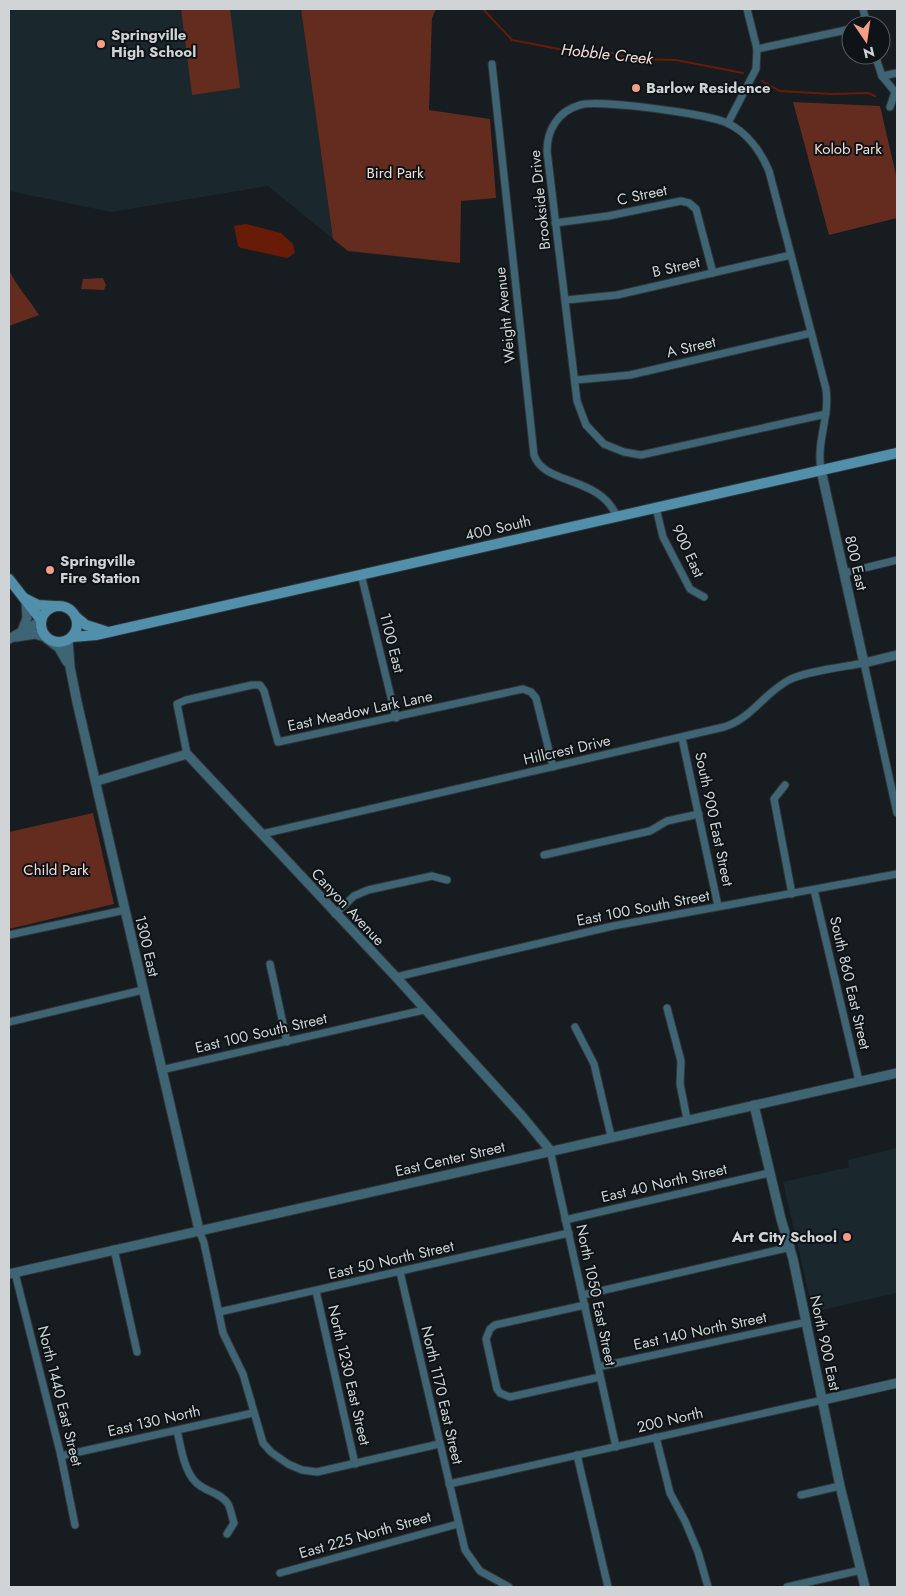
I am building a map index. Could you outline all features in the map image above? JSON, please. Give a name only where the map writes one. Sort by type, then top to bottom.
[{"type":"main road","name":"400 South","points":[[70,638],[96,635],[106,631],[617,517],[897,452]]},
{"type":"main road","points":[[9,579],[41,620]]},
{"type":"main road","points":[[25,600],[38,605],[64,606],[86,625],[106,631]]},
{"type":"main road","points":[[54,606],[46,611],[41,620],[42,632],[46,638],[57,642],[70,638],[77,628],[75,616]]},
{"type":"street","points":[[728,123],[756,69],[757,50],[747,9]]},
{"type":"street","points":[[757,50],[841,31]]},
{"type":"street","name":"Weight Avenue","points":[[492,64],[534,455],[537,465],[544,470],[590,488],[602,495],[611,505],[617,517]]},
{"type":"street","points":[[878,65],[882,76],[895,92],[890,107]]},
{"type":"street","points":[[882,76],[897,73]]},
{"type":"street","name":"Brookside Drive","points":[[821,470],[818,456],[819,442],[826,414],[826,389],[766,165],[755,146],[739,130],[728,123],[702,115],[593,103],[581,104],[569,109],[555,122],[548,139],[555,222],[576,380],[577,401],[586,425],[610,448],[633,454],[651,453],[826,414]]},
{"type":"street","name":"C Street","points":[[555,222],[608,216],[681,200],[689,203],[696,209],[713,273]]},
{"type":"street","name":"B Street","points":[[566,300],[617,295],[791,255]]},
{"type":"street","name":"A Street","points":[[576,380],[630,375],[811,333]]},
{"type":"street","name":"800 East","points":[[821,470],[864,663]]},
{"type":"street","name":"900 East","points":[[656,508],[663,537],[690,589],[704,597]]},
{"type":"street","points":[[844,573],[897,560]]},
{"type":"street","name":"1100 East","points":[[361,574],[396,718]]},
{"type":"street","points":[[22,631],[27,618],[25,600]]},
{"type":"street","points":[[11,638],[41,620]]},
{"type":"street","points":[[11,638],[35,634],[46,638]]},
{"type":"street","name":"1300 East","points":[[46,638],[59,648],[70,667]]},
{"type":"street","name":"1300 East","points":[[70,638],[70,667],[199,1230]]},
{"type":"street","points":[[897,655],[864,663],[897,813]]},
{"type":"street","name":"Hillcrest Drive","points":[[262,834],[732,725],[742,720],[770,693],[790,679],[864,663]]},
{"type":"street","name":"East Meadow Lark Lane","points":[[187,754],[177,704],[186,700],[252,685],[260,685],[264,691],[278,742],[523,689],[531,692],[536,698],[553,767]]},
{"type":"street","name":"South 900 East Street","points":[[682,738],[718,906]]},
{"type":"street","points":[[97,781],[187,754]]},
{"type":"street","name":"Canyon Avenue","points":[[187,754],[396,978],[522,1116],[550,1150]]},
{"type":"street","points":[[785,786],[774,799],[792,894]]},
{"type":"street","points":[[544,855],[650,831],[667,821],[699,814]]},
{"type":"street","name":"East 100 South Street","points":[[396,978],[613,926],[897,874]]},
{"type":"street","points":[[335,914],[354,896],[368,890],[432,876],[447,880]]},
{"type":"street","name":"South 860 East Street","points":[[814,890],[859,1081]]},
{"type":"street","points":[[9,935],[125,910]]},
{"type":"street","points":[[270,964],[287,1042]]},
{"type":"street","points":[[9,1022],[143,990]]},
{"type":"street","points":[[667,1008],[682,1061],[680,1084],[687,1119]]},
{"type":"street","name":"East 100 South Street","points":[[161,1070],[424,1010]]},
{"type":"street","points":[[575,1028],[594,1064],[611,1136]]},
{"type":"street","name":"East Center Street","points":[[12,1274],[611,1136],[897,1073]]},
{"type":"street","name":"North 900 East","points":[[754,1105],[769,1173],[790,1247],[840,1486],[865,1587]]},
{"type":"street","name":"North 1050 East Street","points":[[550,1150],[616,1446]]},
{"type":"street","name":"East 40 North Street","points":[[565,1220],[769,1173]]},
{"type":"street","points":[[199,1230],[204,1243],[219,1312],[230,1350],[243,1374],[262,1443],[276,1456],[295,1467],[317,1472],[439,1444]]},
{"type":"street","name":"East 50 North Street","points":[[219,1312],[569,1233]]},
{"type":"street","points":[[583,1295],[790,1247]]},
{"type":"street","points":[[114,1249],[137,1352]]},
{"type":"street","name":"North 1170 East Street","points":[[400,1272],[458,1524],[468,1556],[475,1567],[509,1587]]},
{"type":"street","name":"North 1440 East Street","points":[[12,1274],[61,1456],[75,1525]]},
{"type":"street","name":"North 1230 East Street","points":[[316,1291],[355,1464]]},
{"type":"street","points":[[585,1305],[495,1325],[490,1329],[486,1339],[497,1389],[500,1393],[510,1397],[600,1377]]},
{"type":"street","name":"East 140 North Street","points":[[598,1367],[807,1322]]},
{"type":"street","name":"200 North","points":[[449,1484],[897,1383]]},
{"type":"street","name":"East 130 North","points":[[61,1456],[253,1413]]},
{"type":"street","points":[[177,1430],[187,1470],[193,1479],[200,1488],[219,1496],[228,1504],[234,1523],[227,1534]]},
{"type":"street","points":[[656,1437],[670,1494],[685,1521],[698,1552],[708,1587]]},
{"type":"street","points":[[577,1455],[608,1587]]},
{"type":"street","points":[[801,1495],[840,1486]]},
{"type":"street","name":"East 225 North Street","points":[[280,1574],[458,1524]]},
{"type":"street","points":[[787,1587],[861,1570]]},
{"type":"shaded area","name":"Springville High School","points":[[9,9],[301,9],[333,239],[268,186],[111,212],[9,191]]},
{"type":"shaded area","points":[[246,224],[281,233],[293,244],[295,253],[287,258],[241,248],[238,246],[234,226]]},
{"type":"shaded area","name":"Art City School","points":[[897,1148],[897,1293],[813,1312],[783,1182],[849,1167],[848,1160]]},
{"type":"green space","points":[[181,9],[230,9],[240,88],[192,95]]},
{"type":"green space","name":"Bird Park","points":[[301,9],[436,9],[432,18],[429,110],[490,119],[496,198],[461,201],[460,263],[348,251],[333,239]]},
{"type":"green space","name":"Kolob Park","points":[[793,102],[880,106],[897,179],[897,218],[829,235]]},
{"type":"green space","points":[[9,270],[39,315],[9,326]]},
{"type":"green space","points":[[103,278],[106,285],[104,290],[81,289],[83,279]]},
{"type":"green space","name":"Child Park","points":[[93,813],[114,904],[9,929],[9,832]]},
{"type":"waterway","name":"Hobble Creek","points":[[483,9],[512,40],[559,49],[605,51],[632,59],[676,60],[743,73]]},
{"type":"waterway","name":"Hobble Creek","points":[[762,81],[780,91],[832,94],[868,93],[875,96]]},
{"type":"place","name":"Springville High School","points":[[101,44]]},
{"type":"place","name":"Barlow Residence","points":[[636,88]]},
{"type":"place","name":"Springville Fire Station","points":[[50,570]]},
{"type":"place","name":"Art City School","points":[[847,1237]]}]
